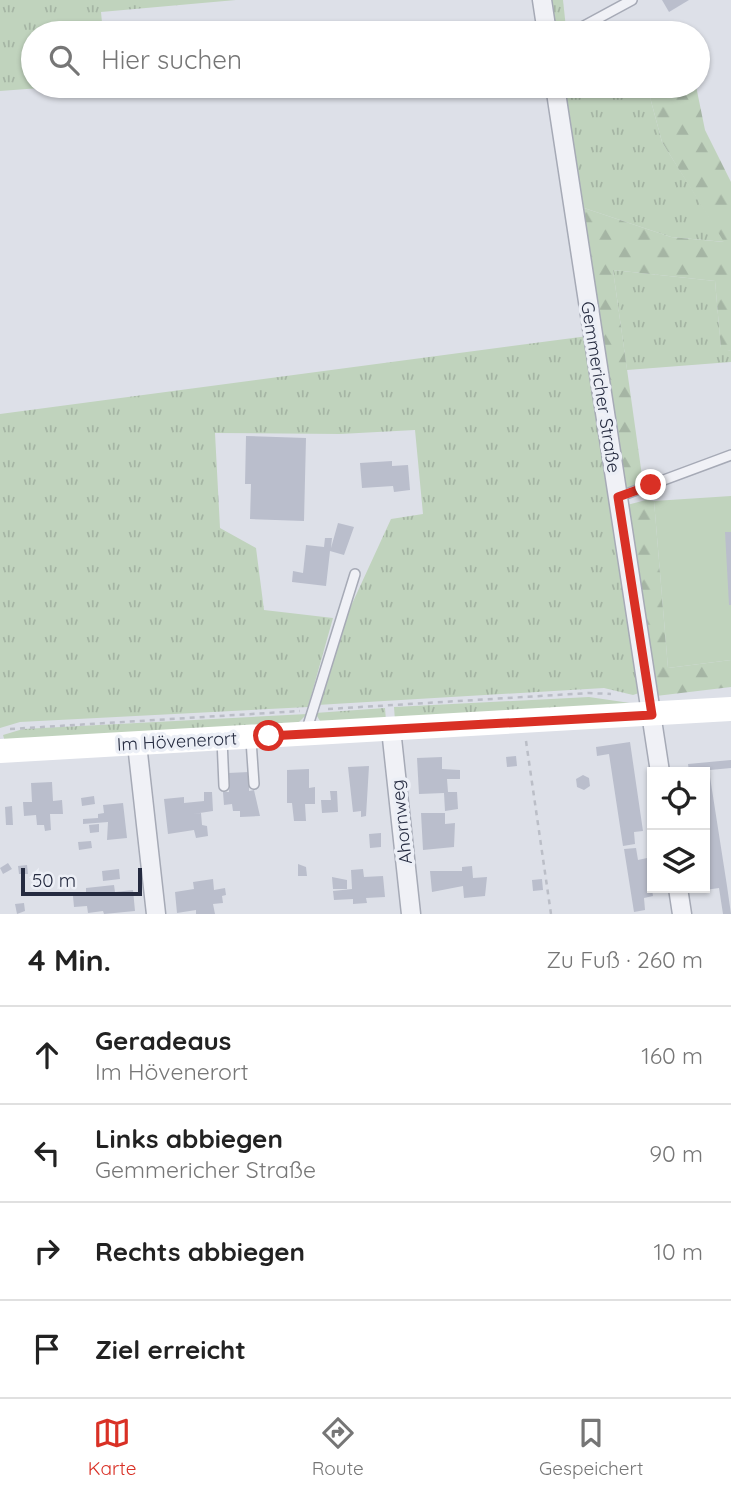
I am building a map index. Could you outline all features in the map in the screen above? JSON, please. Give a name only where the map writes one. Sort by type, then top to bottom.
[{"type":"main road","name":"Im Hövenerort","points":[[0,751],[731,709]]},
{"type":"street","points":[[542,0],[545,21]]},
{"type":"street","name":"Gemmericher Straße","points":[[557,98],[659,767]]},
{"type":"street","name":"Ahornweg","points":[[391,729],[411,914]]},
{"type":"street","points":[[137,744],[156,914]]},
{"type":"street","points":[[679,893],[682,914]]},
{"type":"lane","points":[[593,21],[632,0]]},
{"type":"lane","points":[[618,497],[731,454]]},
{"type":"lane","points":[[306,734],[355,574]]},
{"type":"lane","points":[[251,737],[254,784]]},
{"type":"lane","points":[[222,739],[224,786]]},
{"type":"path","points":[[0,732],[22,726],[589,693],[615,695]]},
{"type":"path","points":[[523,723],[551,914]]},
{"type":"green space","points":[[0,0],[236,0],[101,12],[102,21],[21,21],[21,89],[0,91]]},
{"type":"green space","points":[[547,0],[563,0],[565,21],[553,21]]},
{"type":"green space","points":[[561,98],[650,98],[662,142],[725,242],[671,237],[578,206]]},
{"type":"green space","points":[[650,98],[698,98],[705,130],[731,182],[731,351],[721,349],[715,281],[613,270],[643,483],[625,488],[578,206],[671,237],[724,242],[662,142]]},
{"type":"green space","points":[[613,270],[715,281],[721,348],[731,351],[731,362],[627,370]]},
{"type":"green space","points":[[588,336],[639,693],[633,695],[604,688],[317,705],[345,619],[391,519],[423,514],[415,430],[340,434],[215,433],[220,528],[256,548],[264,610],[333,618],[308,707],[20,722],[0,728],[0,414]]},
{"type":"green space","points":[[731,496],[731,660],[668,668],[654,501]]},
{"type":"green space","points":[[646,500],[654,501],[668,668],[731,660],[731,687],[656,696],[627,505]]},
{"type":"green space","points":[[589,697],[630,703],[395,721],[394,707]]},
{"type":"green space","points":[[385,708],[386,721],[322,724],[315,713]]},
{"type":"green space","points":[[307,714],[297,724],[5,742],[3,735],[23,729]]},
{"type":"building","points":[[662,0],[689,0],[669,12]]},
{"type":"building","points":[[246,436],[306,438],[304,521],[250,519],[251,484],[245,484]]},
{"type":"building","points":[[392,461],[392,466],[408,465],[410,490],[394,492],[393,486],[362,488],[360,463]]},
{"type":"building","points":[[338,523],[354,527],[344,555],[330,551],[326,586],[292,582],[293,571],[303,573],[306,545],[324,547],[325,538],[332,538],[331,548]]},
{"type":"building","points":[[725,532],[731,532],[731,605],[729,605]]},
{"type":"building","points":[[630,742],[643,831],[634,832],[635,844],[623,846],[609,754],[597,756],[596,747]]},
{"type":"building","points":[[516,756],[517,766],[507,767],[506,757]]},
{"type":"building","points":[[442,757],[442,769],[460,770],[460,779],[447,779],[448,792],[457,792],[458,809],[445,811],[444,793],[419,794],[417,758]]},
{"type":"building","points":[[731,760],[731,768],[710,770],[710,767],[688,767],[688,764]]},
{"type":"building","points":[[369,766],[366,816],[361,817],[361,811],[353,812],[348,767]]},
{"type":"building","points":[[309,769],[309,788],[315,787],[315,804],[305,804],[306,821],[294,821],[292,803],[287,803],[287,770]]},
{"type":"building","points":[[249,772],[249,791],[254,790],[260,816],[240,817],[240,811],[233,811],[232,804],[224,805],[223,792],[229,792],[228,773]]},
{"type":"building","points":[[583,775],[589,778],[590,786],[584,790],[577,787],[576,779]]},
{"type":"building","points":[[710,777],[731,914],[723,914],[719,888],[710,889]]},
{"type":"building","points":[[52,782],[53,801],[62,800],[63,814],[50,814],[51,830],[45,831],[44,825],[37,825],[36,815],[24,816],[23,802],[32,802],[31,783]]},
{"type":"building","points":[[330,791],[337,791],[338,812],[322,813],[321,800],[331,800]]},
{"type":"building","points":[[204,792],[212,792],[213,811],[193,814],[201,813],[202,825],[207,826],[208,836],[196,838],[194,830],[168,834],[164,799],[184,797],[184,803],[204,801]]},
{"type":"building","points":[[94,796],[95,804],[82,806],[81,798]]},
{"type":"building","points":[[123,803],[127,838],[107,840],[108,822],[83,824],[83,819],[98,818],[98,814],[104,813],[103,805]]},
{"type":"building","points":[[12,806],[13,825],[6,825],[5,807]]},
{"type":"building","points":[[421,813],[445,813],[445,824],[455,823],[454,847],[423,850]]},
{"type":"building","points":[[99,824],[99,832],[90,833],[89,825]]},
{"type":"building","points":[[381,833],[381,847],[370,848],[369,834]]},
{"type":"building","points":[[91,841],[92,848],[79,850],[78,842]]},
{"type":"building","points":[[636,848],[638,860],[647,858],[647,893],[653,893],[653,896],[644,898],[645,910],[634,912],[624,849]]},
{"type":"building","points":[[8,863],[12,869],[3,874],[0,868]]},
{"type":"building","points":[[298,864],[306,867],[307,876],[298,876]]},
{"type":"building","points":[[27,865],[28,874],[19,874],[18,866]]},
{"type":"building","points":[[472,866],[473,878],[487,877],[485,896],[464,898],[463,886],[432,892],[430,871],[462,871],[462,867]]},
{"type":"building","points":[[119,869],[120,879],[103,881],[102,871]]},
{"type":"building","points":[[363,869],[364,877],[383,876],[385,897],[366,898],[367,903],[353,904],[353,899],[334,900],[333,891],[352,889],[351,870]]},
{"type":"building","points":[[332,877],[347,880],[347,889],[333,889]]},
{"type":"building","points":[[213,879],[214,890],[225,888],[226,895],[222,896],[223,903],[213,904],[215,914],[196,914],[196,910],[177,913],[175,892],[194,889],[193,882]]},
{"type":"building","points":[[542,879],[543,890],[533,891],[532,880]]},
{"type":"building","points":[[114,885],[115,892],[133,890],[135,911],[88,913],[87,906],[74,907],[73,896],[86,895],[86,888]]},
{"type":"building","points":[[24,903],[25,911],[17,914],[15,904]]},
{"type":"route","points":[[269,736],[652,715],[618,497],[651,485]]}]
